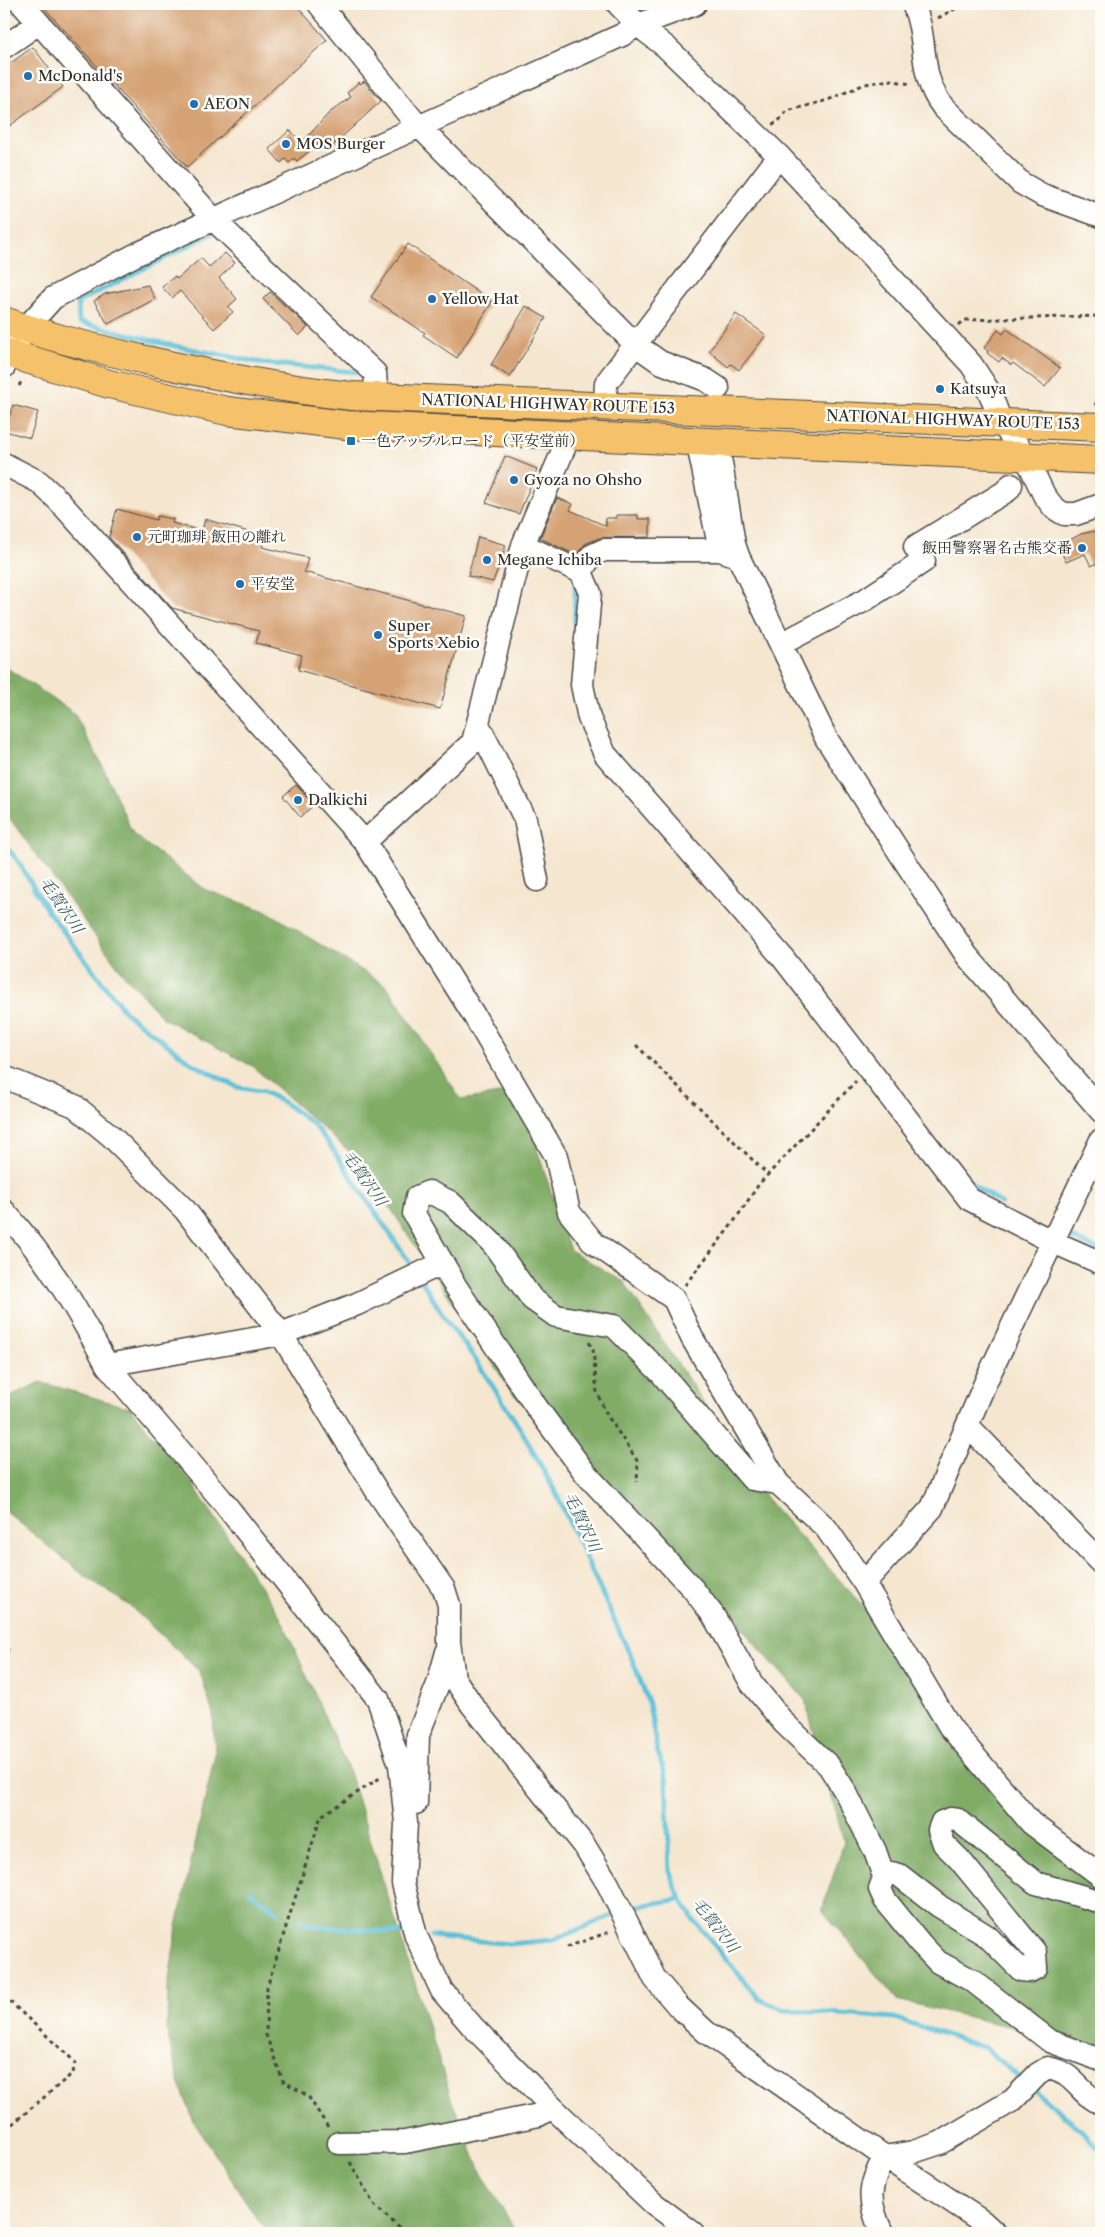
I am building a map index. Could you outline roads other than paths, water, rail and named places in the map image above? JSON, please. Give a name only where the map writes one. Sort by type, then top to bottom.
[{"type":"highway","name":"NATIONAL HIGHWAY ROUTE 153","points":[[15,325],[87,347],[282,389],[377,397],[1101,427]]},
{"type":"highway","name":"NATIONAL HIGHWAY ROUTE 153","points":[[6,358],[228,411],[346,425],[1101,460]]},
{"type":"street","points":[[22,4],[209,223],[375,373],[377,397]]},
{"type":"street","points":[[318,4],[421,128],[636,345],[660,362],[706,380],[718,388]]},
{"type":"street","points":[[618,4],[638,25],[666,47],[779,156],[947,336],[971,364],[990,393],[1001,422],[1026,457],[1044,496],[1054,508],[1064,514],[1076,514],[1101,505]]},
{"type":"street","points":[[6,358],[15,325],[53,298],[138,254],[421,128],[622,35],[638,25],[695,4]]},
{"type":"street","points":[[913,4],[921,23],[927,77],[933,94],[960,125],[1021,183],[1042,195],[1101,216]]},
{"type":"street","points":[[4,47],[39,23]]},
{"type":"street","points":[[605,407],[606,383],[779,156]]},
{"type":"street","points":[[365,842],[473,742],[523,545],[570,434]]},
{"type":"street","points":[[697,440],[729,553],[781,644],[826,738],[967,956],[1101,1110]]},
{"type":"street","points":[[721,463],[734,544],[729,553]]},
{"type":"street","points":[[4,464],[39,482],[58,500],[365,842],[475,1017],[556,1156],[569,1212],[594,1243],[674,1299],[692,1338],[778,1483],[826,1528],[864,1583],[950,1726],[1031,1823],[1101,1876]]},
{"type":"street","points":[[781,644],[865,600],[924,561],[915,547],[1008,490],[1012,485]]},
{"type":"street","points":[[523,545],[581,572],[590,593],[582,685],[589,718],[605,754],[783,958],[969,1199],[1051,1241],[1101,1263]]},
{"type":"street","points":[[581,572],[591,556],[604,550],[729,553]]},
{"type":"street","points":[[478,724],[525,818],[537,880]]},
{"type":"street","points":[[4,1076],[76,1106],[112,1136],[185,1210],[281,1334],[378,1493],[444,1589],[449,1605],[449,1642],[454,1678],[472,1705],[584,1844],[629,1925],[655,1978],[685,2013],[706,2032],[884,2157],[983,2222],[995,2233]]},
{"type":"street","points":[[864,1583],[932,1508],[986,1381],[1051,1241],[1101,1140]]},
{"type":"street","points":[[461,1295],[414,1214],[417,1197],[430,1192],[450,1202],[493,1244],[532,1299],[556,1316],[614,1326],[662,1374],[752,1479],[778,1483]]},
{"type":"street","points":[[4,1211],[39,1251],[77,1307],[107,1365],[221,1499],[378,1700],[400,1765],[406,1823],[403,1883],[416,1936],[442,1991],[473,2027],[552,2107],[653,2203],[693,2233]]},
{"type":"street","points":[[107,1365],[281,1334],[428,1270],[444,1269],[537,1408],[586,1474],[693,1589],[712,1615],[752,1684],[784,1723],[829,1766],[845,1791],[875,1851],[884,1877],[880,1889],[885,1900],[938,1962],[973,1981],[1050,2042],[1101,2060]]},
{"type":"street","points":[[968,1426],[1101,1563]]},
{"type":"street","points":[[406,1823],[415,1810],[418,1735],[438,1684],[449,1642]]},
{"type":"street","points":[[884,1877],[891,1873],[898,1875],[939,1906],[987,1936],[1021,1970],[1030,1971],[1036,1968],[1035,1952],[960,1860],[944,1844],[939,1830],[942,1822],[950,1819],[958,1820],[1036,1883],[1101,1902]]},
{"type":"street","points":[[884,2157],[913,2152],[940,2143],[1013,2100],[1035,2077],[1048,2068],[1060,2070],[1070,2076],[1093,2100],[1101,2102]]},
{"type":"street","points":[[339,2143],[406,2142],[539,2115],[552,2107]]},
{"type":"street","points":[[882,2233],[870,2197],[873,2176],[884,2157]]},
{"type":"waterway","points":[[5,4],[16,12]]},
{"type":"waterway","points":[[217,231],[78,302],[79,322],[170,345],[262,363],[355,372]]},
{"type":"waterway","points":[[575,583],[575,642]]},
{"type":"waterway","name":"毛賀沢川","points":[[4,844],[18,861],[47,910],[126,1013],[193,1064],[237,1087],[264,1092],[283,1102],[313,1124],[329,1144],[415,1271]]},
{"type":"waterway","points":[[952,1159],[973,1185],[1001,1203]]},
{"type":"waterway","points":[[1068,1236],[1101,1251]]},
{"type":"waterway","name":"毛賀沢川","points":[[421,1280],[523,1433],[557,1495],[632,1659],[649,1704],[657,1750],[666,1778],[670,1873],[681,1899],[693,1919],[759,1999],[784,2010],[895,2018],[985,2048],[1023,2081]]},
{"type":"waterway","points":[[250,1892],[278,1912]]},
{"type":"waterway","points":[[632,1907],[681,1899]]},
{"type":"waterway","points":[[431,1936],[509,1944],[553,1940],[611,1916]]},
{"type":"waterway","points":[[301,1921],[311,1926],[404,1933]]},
{"type":"waterway","name":"毛賀沢川","points":[[1032,2088],[1081,2130],[1101,2151]]},
{"type":"place","name":"McDonald's","points":[[28,76]]},
{"type":"place","name":"AEON","points":[[194,104]]},
{"type":"place","name":"MOS Burger","points":[[286,144]]},
{"type":"place","name":"Yellow Hat","points":[[432,299]]},
{"type":"place","name":"Katsuya","points":[[940,389]]},
{"type":"place","name":"一色アップルロード（平安堂前）","points":[[351,441]]},
{"type":"place","name":"Gyoza no Ohsho","points":[[514,480]]},
{"type":"place","name":"元町珈琲 飯田の離れ","points":[[137,537]]},
{"type":"place","name":"飯田警察署名古熊交番","points":[[1082,548]]},
{"type":"place","name":"Megane Ichiba","points":[[487,560]]},
{"type":"place","name":"平安堂","points":[[240,584]]},
{"type":"place","name":"Super Sports Xebio","points":[[378,635]]},
{"type":"place","name":"Dalkichi","points":[[298,800]]}]
